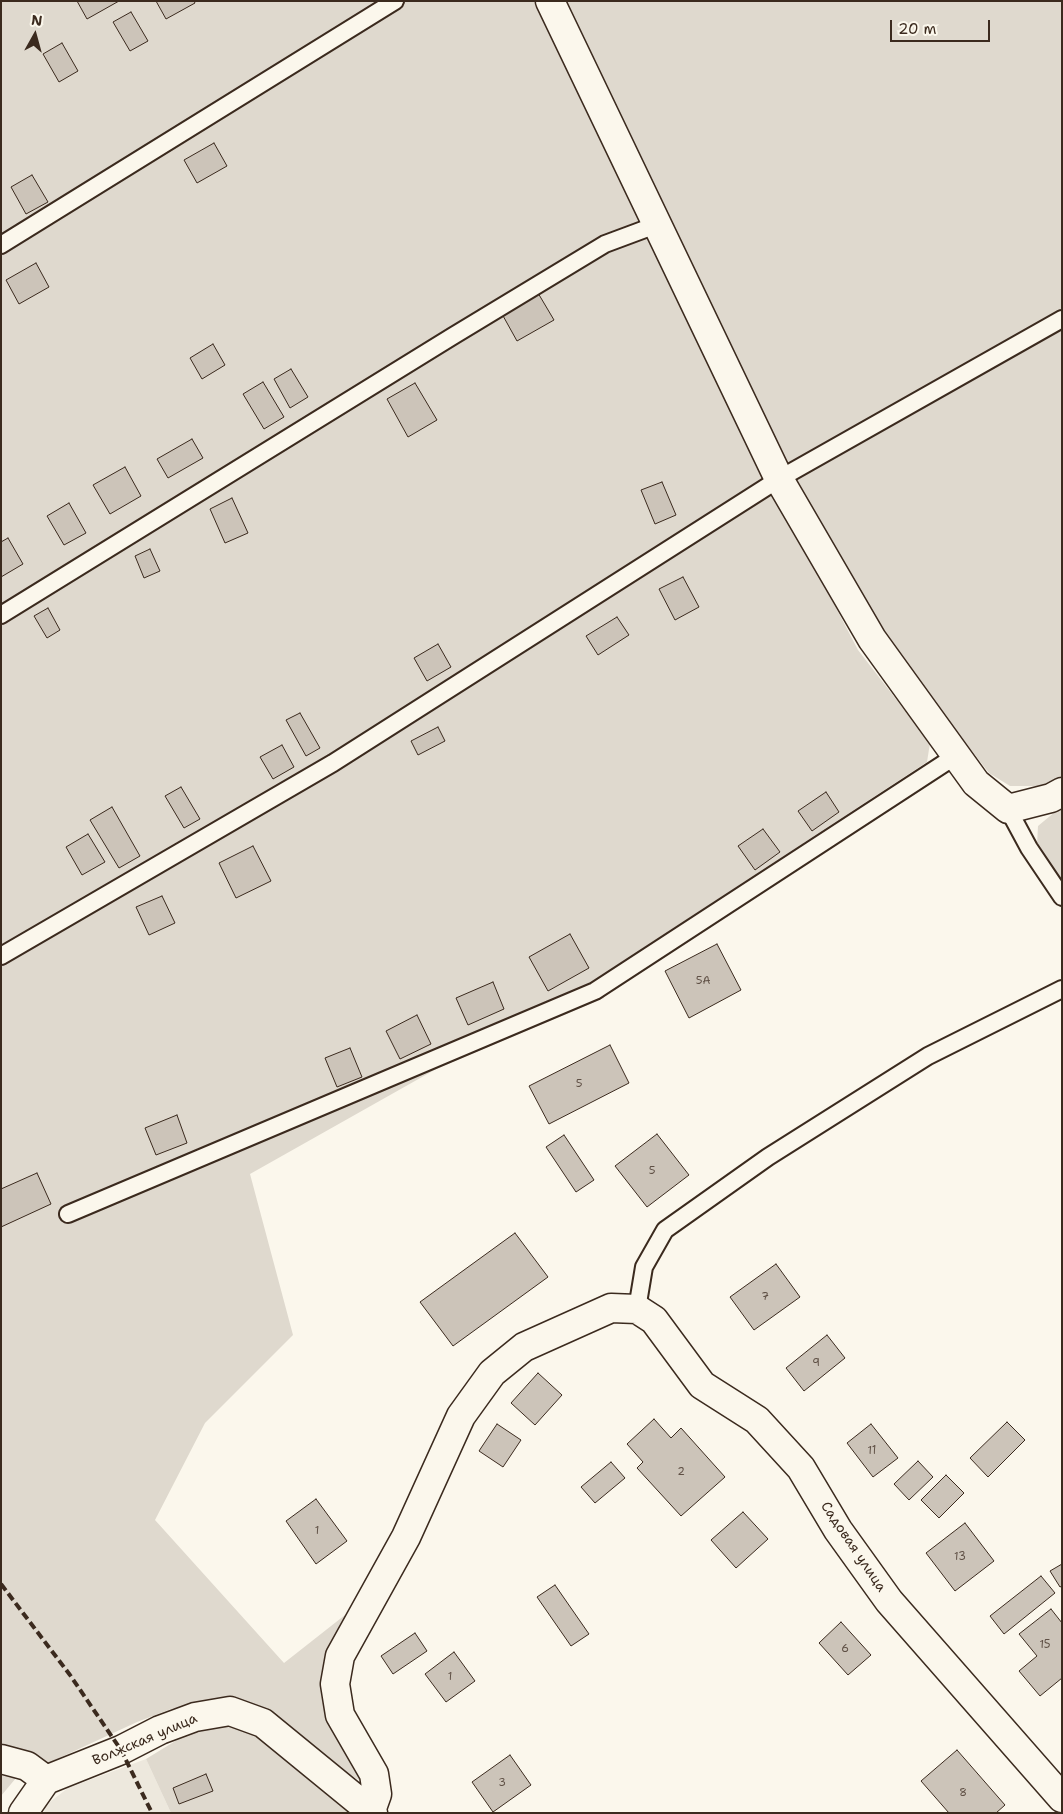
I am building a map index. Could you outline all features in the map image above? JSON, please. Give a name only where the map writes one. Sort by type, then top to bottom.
[{"type":"street","points":[[550,1],[779,479],[872,639],[976,783],[1008,809],[1051,798],[1062,792]]},
{"type":"street","points":[[372,1812],[377,1794],[374,1774],[340,1714],[335,1684],[340,1656],[406,1537],[461,1416],[492,1373],[524,1347],[612,1308],[637,1309]]},
{"type":"street","name":"Садовая улица","points":[[637,1309],[654,1320],[702,1385],[757,1420],[801,1468],[838,1530],[889,1601],[1062,1798]]},
{"type":"street","name":"Волжская улица","points":[[46,1780],[121,1750],[160,1730],[195,1717],[230,1711],[263,1724],[372,1812]]},
{"type":"street","points":[[1,1759],[27,1766],[46,1780],[23,1813]]},
{"type":"lane","points":[[1,245],[395,1]]},
{"type":"lane","points":[[1,614],[605,244],[656,225]]},
{"type":"lane","points":[[1,956],[333,763],[779,479],[1062,319]]},
{"type":"lane","points":[[68,1214],[595,991],[957,756]]},
{"type":"lane","points":[[1008,809],[1028,848],[1062,897]]},
{"type":"lane","points":[[637,1309],[644,1267],[665,1230],[768,1157],[928,1056],[1062,989]]},
{"type":"shaded area","points":[[1,1],[539,1],[776,493],[858,650],[930,743],[927,762],[602,975],[604,998],[438,1068],[250,1174],[293,1335],[205,1423],[155,1520],[284,1663],[345,1615],[341,1634],[364,1783],[347,1773],[276,1716],[232,1701],[212,1701],[171,1709],[137,1722],[16,1778],[1,1796]]},
{"type":"shaded area","points":[[560,1],[1062,1],[1062,780],[1050,786],[1010,786],[989,773],[881,633],[796,484]]},
{"type":"shaded area","points":[[1062,806],[1062,881],[1037,845],[1038,826]]},
{"type":"shaded area","points":[[230,1725],[258,1735],[355,1813],[171,1813],[146,1759],[195,1729]]},
{"type":"shaded area","points":[[146,1759],[171,1813],[44,1813],[46,1805],[68,1788]]},
{"type":"building","points":[[77,1],[119,1],[87,19]]},
{"type":"building","points":[[156,1],[194,1],[195,3],[166,19]]},
{"type":"building","points":[[131,12],[148,41],[130,51],[113,22]]},
{"type":"building","points":[[62,43],[78,71],[59,82],[43,54]]},
{"type":"building","points":[[214,143],[227,166],[197,183],[184,160]]},
{"type":"building","points":[[32,175],[48,202],[26,214],[11,187]]},
{"type":"building","points":[[36,263],[49,287],[19,304],[6,280]]},
{"type":"building","points":[[538,293],[554,320],[517,341],[502,314]]},
{"type":"building","points":[[213,344],[225,365],[202,379],[190,358]]},
{"type":"building","points":[[291,369],[308,397],[290,408],[274,379]]},
{"type":"building","points":[[263,382],[284,417],[264,429],[243,394]]},
{"type":"building","points":[[415,383],[437,420],[408,437],[387,399]]},
{"type":"building","points":[[192,439],[203,458],[168,478],[157,459]]},
{"type":"building","points":[[125,467],[141,496],[110,514],[93,485]]},
{"type":"building","points":[[662,482],[676,515],[655,524],[641,490]]},
{"type":"building","points":[[232,498],[248,533],[225,543],[210,509]]},
{"type":"building","points":[[69,503],[86,533],[64,545],[47,516]]},
{"type":"building","points":[[8,538],[23,564],[1,577],[1,542]]},
{"type":"building","points":[[150,549],[160,571],[144,578],[135,556]]},
{"type":"building","points":[[683,577],[699,607],[675,620],[659,589]]},
{"type":"building","points":[[48,608],[60,630],[47,638],[34,616]]},
{"type":"building","points":[[617,617],[629,635],[598,655],[586,636]]},
{"type":"building","points":[[438,644],[451,667],[427,681],[414,658]]},
{"type":"building","points":[[300,713],[320,748],[306,756],[286,720]]},
{"type":"building","points":[[438,727],[445,741],[418,755],[411,741]]},
{"type":"building","points":[[282,745],[294,767],[273,779],[260,757]]},
{"type":"building","points":[[181,787],[200,819],[184,828],[165,796]]},
{"type":"building","points":[[826,792],[839,812],[812,831],[798,811]]},
{"type":"building","points":[[112,807],[140,856],[119,868],[90,820]]},
{"type":"building","points":[[763,829],[780,852],[755,870],[738,846]]},
{"type":"building","points":[[88,834],[105,862],[82,875],[66,847]]},
{"type":"building","points":[[253,846],[271,881],[236,898],[219,863]]},
{"type":"building","points":[[162,896],[175,923],[149,935],[136,907]]},
{"type":"building","points":[[570,934],[589,968],[548,991],[529,957]]},
{"type":"building","points":[[717,944],[741,990],[689,1018],[665,971]]},
{"type":"building","points":[[493,982],[504,1009],[468,1025],[456,998]]},
{"type":"building","points":[[417,1015],[431,1044],[400,1059],[386,1031]]},
{"type":"building","points":[[610,1045],[629,1083],[549,1124],[529,1086]]},
{"type":"building","points":[[350,1048],[362,1077],[337,1087],[325,1058]]},
{"type":"building","points":[[177,1115],[187,1143],[156,1155],[145,1128]]},
{"type":"building","points":[[657,1134],[689,1175],[647,1207],[615,1166]]},
{"type":"building","points":[[564,1135],[594,1180],[576,1192],[546,1147]]},
{"type":"building","points":[[37,1173],[51,1204],[1,1227],[1,1189]]},
{"type":"building","points":[[515,1233],[548,1277],[453,1346],[420,1302]]},
{"type":"building","points":[[776,1264],[800,1297],[754,1330],[730,1297]]},
{"type":"building","points":[[827,1335],[845,1358],[804,1391],[786,1368]]},
{"type":"building","points":[[538,1373],[562,1395],[535,1425],[511,1403]]},
{"type":"building","points":[[654,1419],[671,1438],[681,1428],[725,1477],[681,1516],[637,1468],[643,1462],[627,1444]]},
{"type":"building","points":[[1007,1422],[1025,1440],[988,1477],[970,1458]]},
{"type":"building","points":[[497,1424],[521,1440],[503,1467],[479,1451]]},
{"type":"building","points":[[871,1424],[898,1458],[873,1477],[847,1443]]},
{"type":"building","points":[[918,1461],[933,1477],[909,1500],[894,1484]]},
{"type":"building","points":[[611,1462],[625,1478],[595,1503],[581,1487]]},
{"type":"building","points":[[946,1475],[964,1493],[939,1518],[921,1500]]},
{"type":"building","points":[[316,1499],[347,1541],[316,1564],[286,1521]]},
{"type":"building","points":[[743,1512],[768,1539],[736,1568],[711,1540]]},
{"type":"building","points":[[965,1523],[994,1561],[955,1591],[926,1553]]},
{"type":"building","points":[[1062,1564],[1062,1586],[1060,1587],[1050,1571]]},
{"type":"building","points":[[1041,1576],[1055,1593],[1004,1634],[990,1616]]},
{"type":"building","points":[[555,1585],[589,1634],[571,1646],[537,1597]]},
{"type":"building","points":[[1051,1609],[1062,1623],[1062,1678],[1040,1696],[1019,1671],[1037,1656],[1019,1634]]},
{"type":"building","points":[[841,1622],[871,1655],[848,1675],[819,1643]]},
{"type":"building","points":[[415,1633],[427,1651],[393,1674],[381,1656]]},
{"type":"building","points":[[454,1652],[475,1681],[446,1702],[425,1674]]},
{"type":"building","points":[[957,1750],[1005,1805],[996,1813],[949,1813],[921,1781]]},
{"type":"building","points":[[510,1755],[531,1785],[493,1812],[472,1782]]},
{"type":"building","points":[[206,1774],[213,1791],[179,1804],[173,1788]]},
{"type":"railway","points":[[1,1584],[70,1675],[121,1750],[152,1813]]}]
